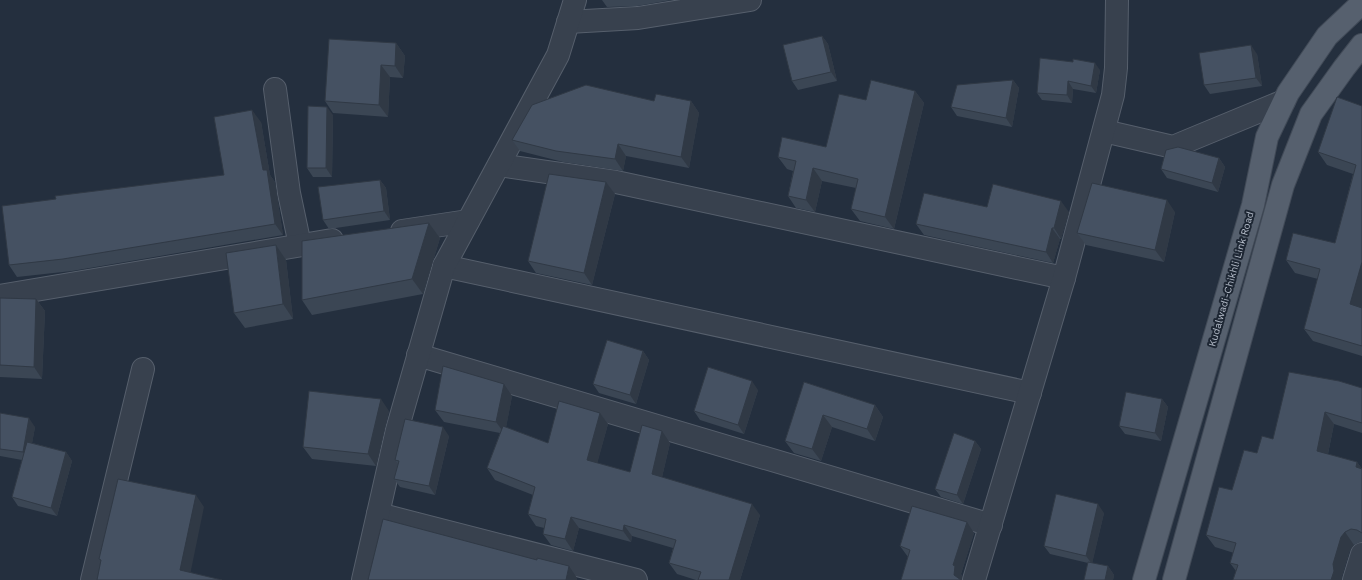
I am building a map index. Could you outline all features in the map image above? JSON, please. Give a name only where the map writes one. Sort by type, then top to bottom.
[{"type":"main road","name":"Kudalwadi-Chikhli Link Road","points":[[1144,580],[1253,205],[1267,137],[1284,101],[1327,36],[1362,3]]},
{"type":"main road","points":[[1174,580],[1283,185],[1312,114],[1362,46]]},
{"type":"street","points":[[363,580],[396,430],[444,266],[558,55],[575,0]]},
{"type":"street","points":[[568,22],[638,18],[750,0]]},
{"type":"street","points":[[974,580],[1064,278],[1114,95],[1116,68],[1116,0]]},
{"type":"street","points":[[275,89],[289,193],[300,245]]},
{"type":"street","points":[[1104,131],[1173,147],[1284,101]]},
{"type":"street","points":[[499,165],[616,182],[1064,278]]},
{"type":"street","points":[[384,233],[468,221]]},
{"type":"street","points":[[0,296],[354,237]]},
{"type":"street","points":[[444,266],[1030,393]]},
{"type":"street","points":[[418,355],[991,525]]},
{"type":"street","points":[[92,580],[143,370]]},
{"type":"street","points":[[378,514],[636,580]]},
{"type":"street","points":[[1354,580],[1362,554]]},
{"type":"building","points":[[822,36],[831,72],[792,81],[783,45]]},
{"type":"building","points":[[329,39],[396,43],[395,66],[381,65],[379,105],[325,101]]},
{"type":"building","points":[[1251,45],[1256,78],[1204,85],[1199,53]]},
{"type":"building","points":[[1040,58],[1073,62],[1073,59],[1095,63],[1091,86],[1068,81],[1067,95],[1037,93]]},
{"type":"building","points":[[871,80],[915,91],[885,217],[851,209],[858,179],[813,168],[806,200],[788,196],[796,161],[778,157],[782,137],[826,147],[839,94],[866,100]]},
{"type":"building","points":[[1013,80],[1006,118],[951,107],[957,85]]},
{"type":"building","points":[[586,85],[654,101],[656,94],[691,101],[681,157],[618,144],[615,159],[556,151],[512,140],[532,105]]},
{"type":"building","points":[[1337,97],[1362,106],[1362,262],[1350,304],[1362,308],[1362,346],[1304,329],[1320,269],[1286,260],[1293,233],[1335,243],[1356,165],[1318,152]]},
{"type":"building","points":[[308,106],[327,107],[326,168],[307,168]]},
{"type":"building","points":[[252,110],[263,170],[267,170],[275,224],[63,259],[9,265],[2,206],[56,199],[55,196],[224,175],[214,117]]},
{"type":"building","points":[[1178,147],[1219,158],[1212,183],[1161,169],[1166,150]]},
{"type":"building","points":[[549,174],[606,182],[584,273],[528,261]]},
{"type":"building","points":[[380,180],[384,211],[323,220],[318,187]]},
{"type":"building","points":[[1092,183],[1167,200],[1155,250],[1077,233]]},
{"type":"building","points":[[993,184],[1061,201],[1046,252],[916,224],[924,193],[987,207]]},
{"type":"building","points":[[429,223],[412,279],[302,300],[302,241]]},
{"type":"building","points":[[276,245],[283,304],[234,313],[226,253]]},
{"type":"building","points":[[0,298],[36,299],[34,367],[0,365]]},
{"type":"building","points":[[607,340],[643,351],[630,395],[593,384]]},
{"type":"building","points":[[443,366],[504,384],[496,422],[435,410]]},
{"type":"building","points":[[708,367],[752,381],[738,425],[694,411]]},
{"type":"building","points":[[1289,372],[1339,381],[1362,388],[1362,423],[1325,412],[1317,451],[1357,462],[1356,467],[1362,469],[1362,533],[1351,529],[1345,532],[1341,537],[1333,564],[1334,571],[1331,580],[1233,580],[1238,565],[1230,563],[1236,543],[1206,535],[1219,487],[1232,490],[1244,450],[1257,453],[1262,436],[1273,439]]},
{"type":"building","points":[[804,382],[875,405],[867,429],[823,415],[812,449],[785,441]]},
{"type":"building","points":[[309,391],[381,399],[368,454],[303,447]]},
{"type":"building","points":[[1126,392],[1162,399],[1155,433],[1119,426]]},
{"type":"building","points":[[559,401],[600,413],[587,460],[630,472],[642,425],[662,431],[652,474],[752,504],[729,580],[698,580],[701,572],[669,563],[676,540],[624,525],[623,531],[571,517],[565,539],[543,534],[546,519],[528,514],[535,487],[487,468],[503,426],[548,443]]},
{"type":"building","points":[[0,413],[29,418],[23,452],[0,449]]},
{"type":"building","points":[[405,419],[443,427],[429,486],[394,479],[399,461],[395,460]]},
{"type":"building","points":[[954,433],[975,441],[957,495],[935,489]]},
{"type":"building","points":[[27,442],[66,452],[51,508],[12,497]]},
{"type":"building","points":[[118,479],[196,495],[180,570],[222,580],[97,580],[101,560],[99,559]]},
{"type":"building","points":[[1056,494],[1098,504],[1086,556],[1044,546]]},
{"type":"building","points":[[912,506],[967,522],[953,565],[955,566],[954,575],[961,580],[901,580],[910,550],[900,546]]},
{"type":"building","points":[[383,519],[537,560],[537,558],[569,566],[566,580],[368,580]]},
{"type":"building","points":[[1088,562],[1108,566],[1105,580],[1084,580]]}]
